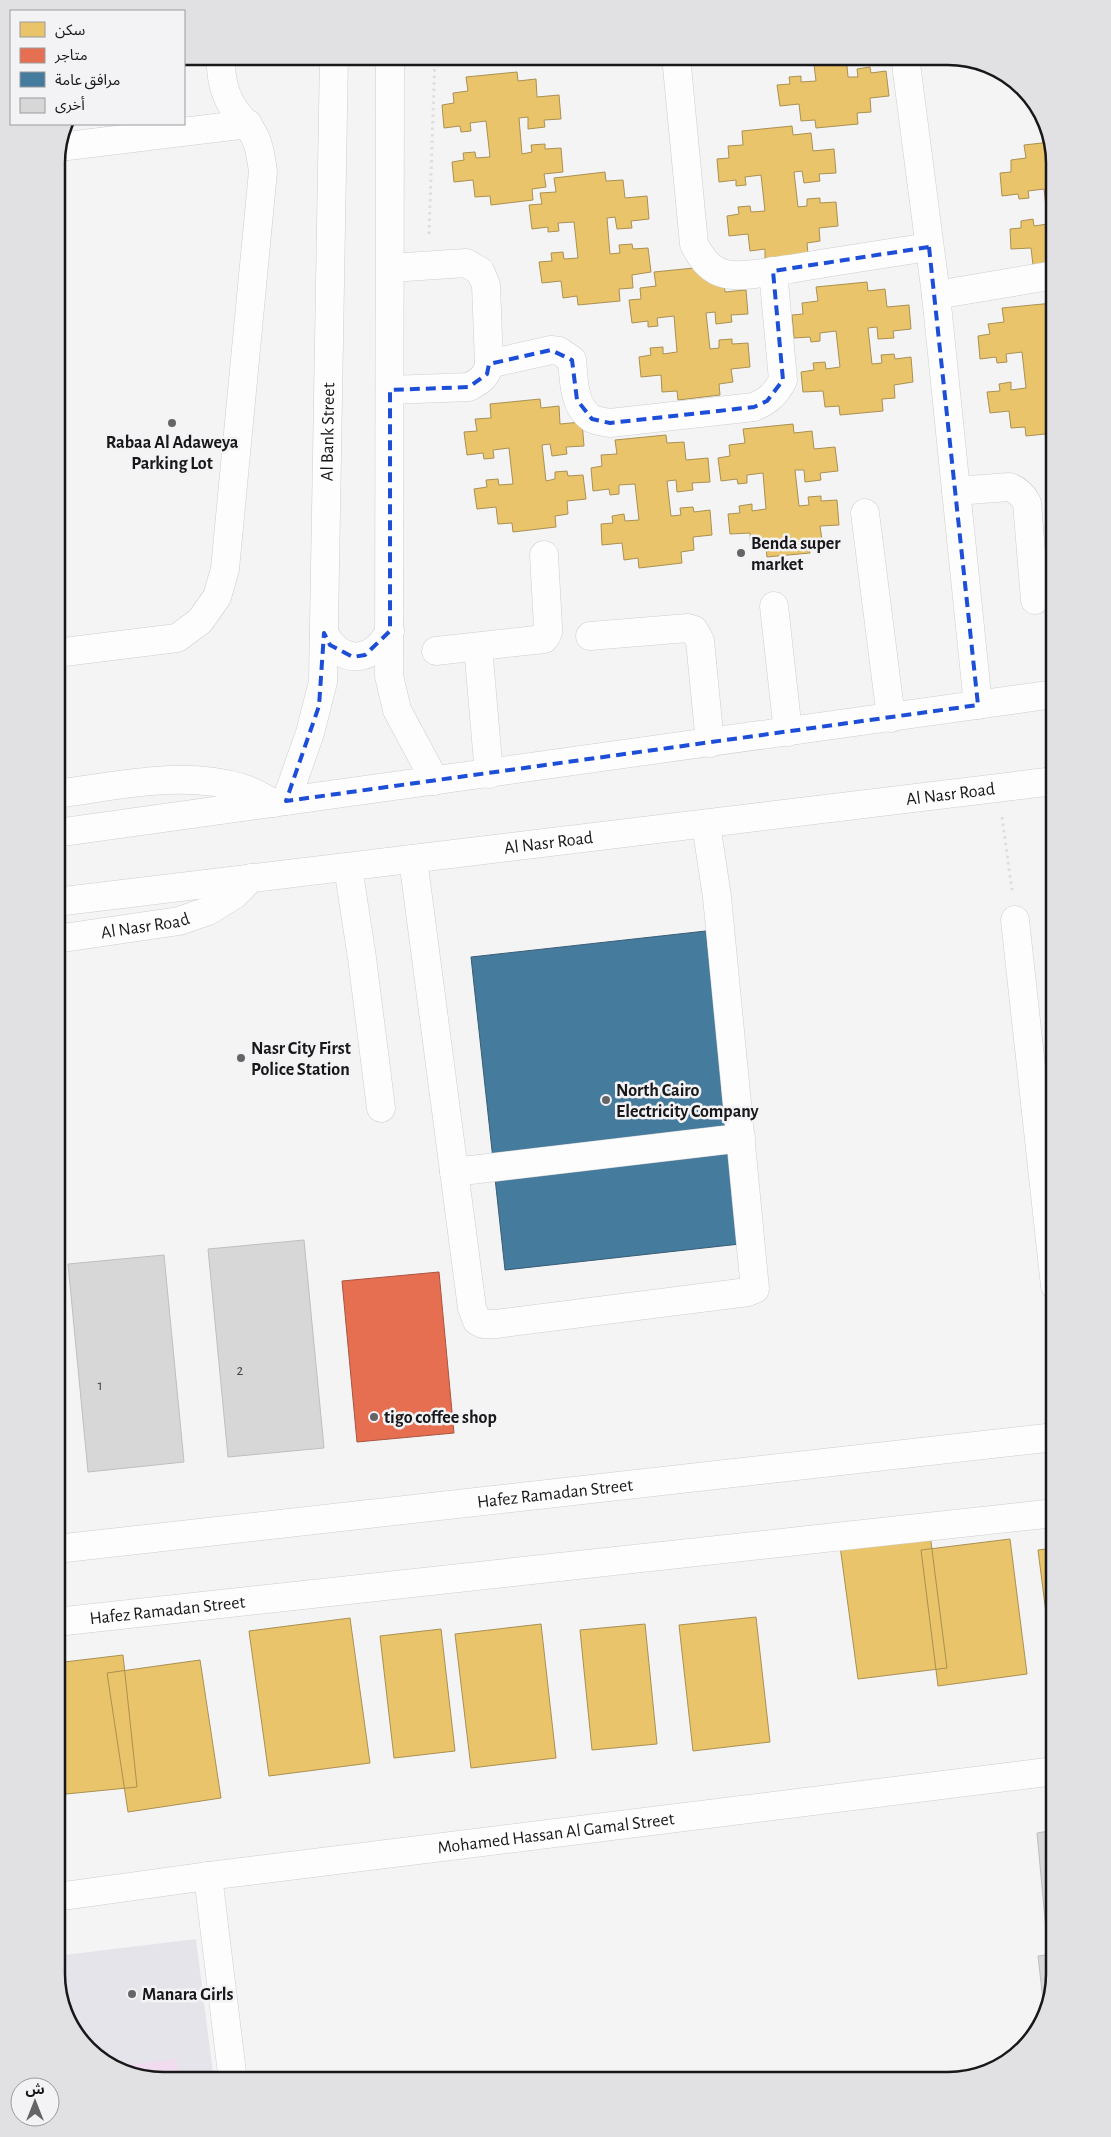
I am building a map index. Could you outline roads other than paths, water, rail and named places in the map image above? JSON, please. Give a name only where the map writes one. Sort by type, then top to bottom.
[{"type":"main road","points":[[65,652],[177,638],[200,621],[217,597],[225,569],[263,171],[256,139],[248,124],[236,112],[222,83],[221,65]]},
{"type":"main road","name":"Al Bank Street","points":[[280,802],[318,706],[323,682],[334,65]]},
{"type":"main road","points":[[390,65],[389,676],[392,694],[405,727],[435,781]]},
{"type":"main road","points":[[677,65],[694,244],[699,255],[716,271],[728,275],[773,271],[930,247]]},
{"type":"main road","points":[[906,65],[936,295],[978,705]]},
{"type":"main road","points":[[67,146],[248,124]]},
{"type":"main road","points":[[390,268],[466,262],[474,265],[484,277],[489,364],[487,374],[479,382],[469,387],[390,390]]},
{"type":"main road","points":[[489,364],[551,350],[559,351],[572,360],[577,400],[584,410],[592,419],[610,423],[754,408],[767,402],[777,392],[784,380],[773,271]]},
{"type":"main road","points":[[936,295],[1046,277]]},
{"type":"main road","points":[[956,491],[1009,486],[1024,497],[1027,503],[1035,600]]},
{"type":"main road","points":[[864,513],[891,718]]},
{"type":"main road","points":[[436,651],[538,641],[544,638],[548,633],[544,555]]},
{"type":"main road","points":[[774,606],[788,732]]},
{"type":"main road","points":[[590,636],[688,628],[694,630],[700,641],[710,743]]},
{"type":"main road","points":[[324,633],[330,644],[340,653],[353,656],[365,655],[377,649],[390,632]]},
{"type":"main road","points":[[478,647],[489,774]]},
{"type":"main road","points":[[65,832],[1046,695]]},
{"type":"main road","points":[[65,793],[161,781],[202,780],[243,788],[280,802]]},
{"type":"main road","name":"Al Nasr Road","points":[[65,938],[179,921],[208,911],[234,895],[251,878],[1046,783]]},
{"type":"main road","points":[[413,859],[474,1316],[477,1321],[484,1324],[496,1324],[752,1291],[756,1285],[717,897],[706,824]]},
{"type":"main road","points":[[348,867],[362,958],[381,1108]]},
{"type":"main road","points":[[65,901],[251,878]]},
{"type":"main road","points":[[1015,920],[1043,1074],[1046,1127]]},
{"type":"main road","points":[[454,1172],[741,1138]]},
{"type":"main road","name":"Hafez Ramadan Street","points":[[65,1547],[1046,1438]]},
{"type":"main road","name":"Hafez Ramadan Street","points":[[65,1621],[1046,1514]]},
{"type":"main road","name":"Mohamed Hassan Al Gamal Street","points":[[65,1896],[208,1876],[1046,1772]]},
{"type":"main road","points":[[208,1876],[232,2072]]},
{"type":"place","name":"Rabaa Al Adaweya Parking Lot","points":[[172,423]]},
{"type":"place","name":"Benda super market","points":[[741,553]]},
{"type":"place","name":"Nasr City First Police Station","points":[[241,1058]]},
{"type":"place","name":"North Cairo Electricity Company","points":[[606,1100]]},
{"type":"place","name":"tigo coffee shop","points":[[374,1417]]},
{"type":"place","name":"Manara Girls","points":[[132,1994]]}]
